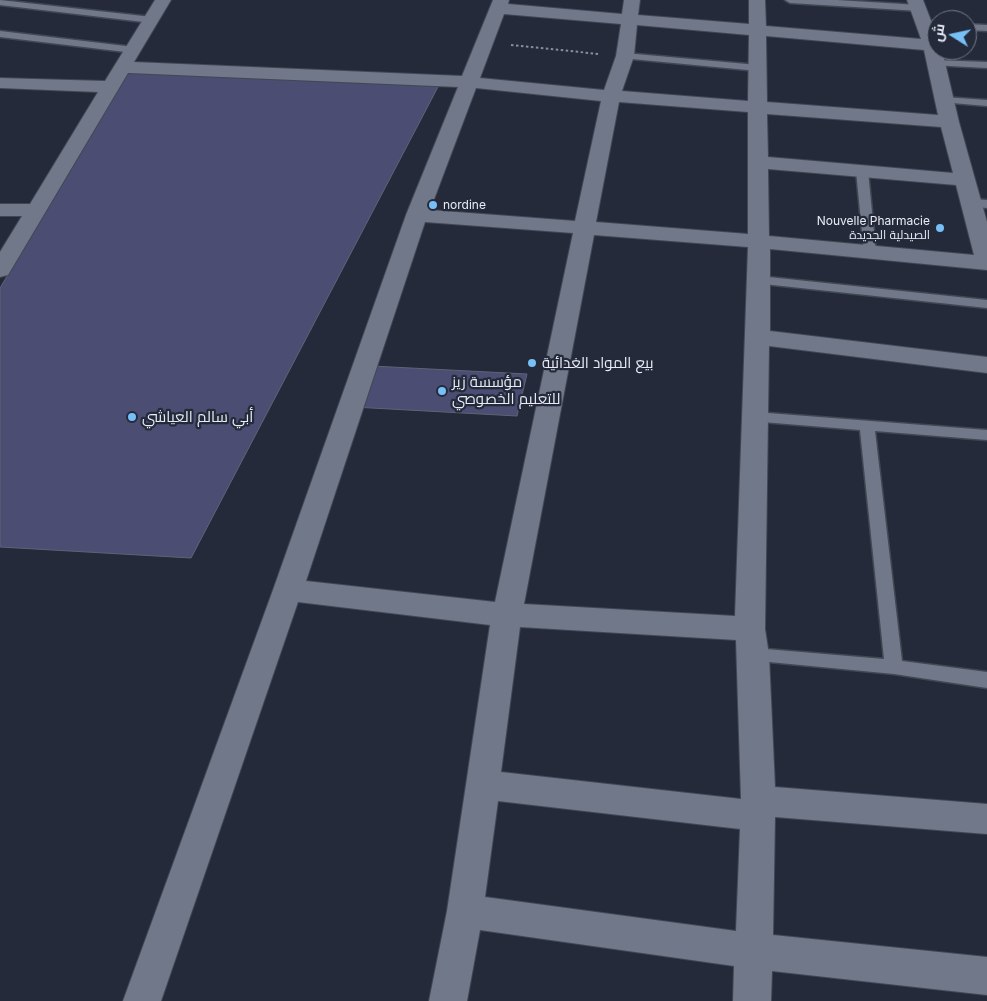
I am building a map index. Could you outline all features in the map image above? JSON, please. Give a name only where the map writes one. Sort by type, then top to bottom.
[{"type":"street","points":[[0,270],[38,210],[163,0]]},
{"type":"street","points":[[752,1001],[758,809],[752,642],[759,280],[756,0]]},
{"type":"street","points":[[142,1001],[288,590],[417,215],[499,4],[630,10],[927,53]]},
{"type":"street","points":[[448,1001],[465,911],[507,615],[611,96],[624,56],[630,10]]},
{"type":"street","points":[[417,215],[758,241],[987,262],[979,204],[964,180],[948,122],[935,60]]},
{"type":"street","points":[[124,67],[469,82],[611,96],[948,122]]},
{"type":"street","points":[[0,83],[112,87]]},
{"type":"street","points":[[758,162],[964,180]]},
{"type":"street","points":[[0,210],[38,210]]},
{"type":"street","points":[[757,337],[987,365]]},
{"type":"street","points":[[288,590],[752,642]]},
{"type":"street","points":[[483,785],[758,809],[987,818]]},
{"type":"street","points":[[465,911],[753,952],[987,976]]},
{"type":"lane","points":[[790,0],[924,15]]},
{"type":"lane","points":[[0,2],[152,20]]},
{"type":"lane","points":[[0,34],[134,50]]},
{"type":"lane","points":[[624,56],[758,68]]},
{"type":"lane","points":[[963,60],[987,65]]},
{"type":"lane","points":[[944,100],[987,103]]},
{"type":"lane","points":[[862,171],[870,252]]},
{"type":"lane","points":[[759,280],[987,304]]},
{"type":"lane","points":[[755,417],[987,435]]},
{"type":"lane","points":[[867,427],[894,667]]},
{"type":"lane","points":[[752,642],[894,667],[987,680]]},
{"type":"path","points":[[485,42],[624,56]]},
{"type":"building","name":"أبي سالم العياشي","points":[[128,72],[439,85],[191,558],[0,547],[0,288]]},
{"type":"building","name":"مؤسسة زيز للتعليم الخصوصي","points":[[372,366],[527,374],[517,416],[353,407]]},
{"type":"place","name":"nordine","points":[[433,205]]},
{"type":"place","name":"Nouvelle Pharmacie الصيدلية الجديدة","points":[[940,228]]},
{"type":"place","name":"بيع المواد الغدائية","points":[[532,363]]},
{"type":"place","name":"مؤسسة زيز للتعليم الخصوصي","points":[[442,391]]},
{"type":"place","name":"أبي سالم العياشي","points":[[132,417]]}]
